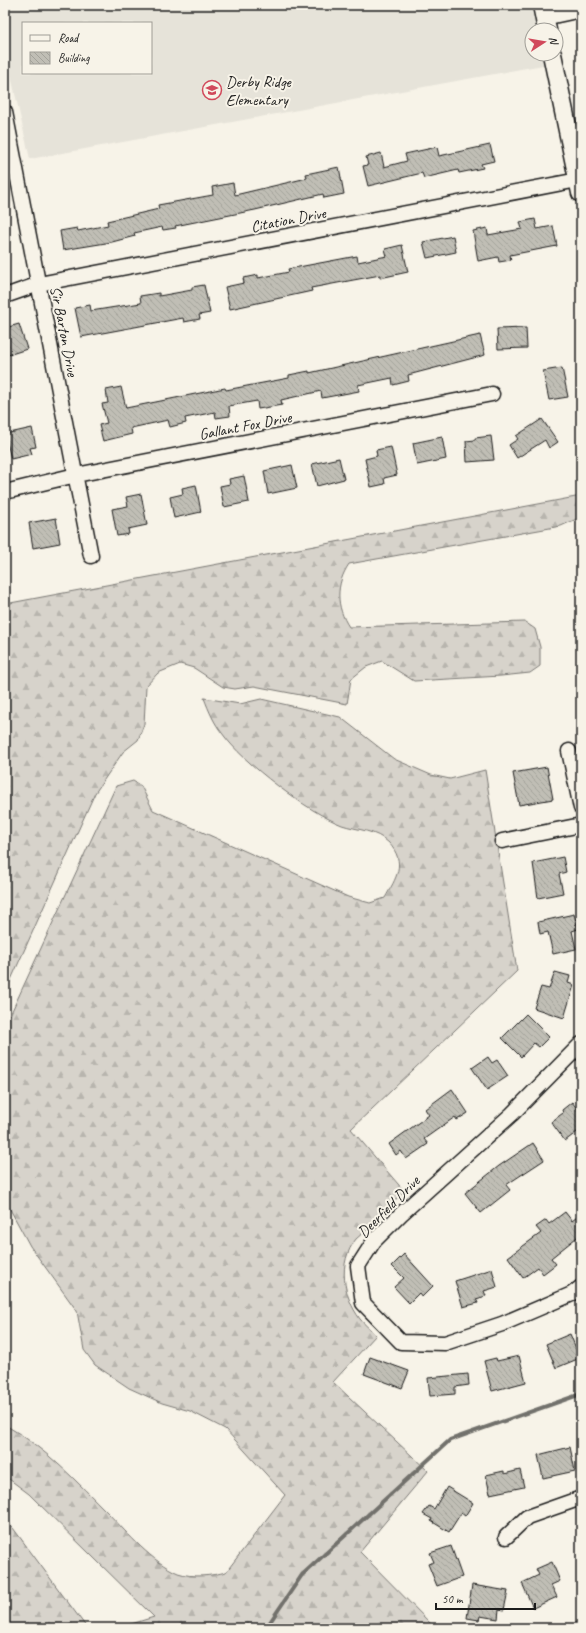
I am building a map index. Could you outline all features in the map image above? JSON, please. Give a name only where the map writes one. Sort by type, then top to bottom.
[{"type":"street","points":[[544,18],[581,10]]},
{"type":"street","points":[[554,62],[580,187]]},
{"type":"street","name":"Sir Barton Drive","points":[[5,112],[91,556]]},
{"type":"street","name":"Citation Drive","points":[[5,296],[39,284],[580,187]]},
{"type":"street","name":"Gallant Fox Drive","points":[[5,492],[76,475],[492,394]]},
{"type":"street","points":[[569,751],[581,808]]},
{"type":"street","points":[[502,841],[581,825]]},
{"type":"street","name":"Deerfield Drive","points":[[581,1044],[512,1114],[401,1214],[374,1241],[358,1266],[363,1303],[402,1342],[445,1344],[502,1324],[572,1294],[581,1287]]},
{"type":"street","points":[[506,1537],[527,1517],[581,1498]]},
{"type":"shaded area","name":"Derby Ridge Elementary","points":[[5,5],[540,5],[544,22],[524,22],[524,62],[554,63],[30,159],[5,50]]},
{"type":"green space","points":[[581,496],[581,517],[561,526],[349,564],[341,580],[339,588],[340,604],[349,627],[525,622],[535,629],[540,647],[540,666],[530,673],[414,681],[382,661],[366,667],[351,679],[347,704],[254,686],[235,689],[223,687],[194,668],[180,664],[158,673],[146,686],[144,724],[138,740],[123,752],[95,793],[5,993],[5,604]]},
{"type":"green space","points":[[204,698],[240,704],[261,699],[340,717],[394,759],[431,775],[450,779],[485,770],[517,971],[351,1129],[404,1191],[373,1225],[356,1239],[346,1258],[344,1279],[346,1290],[354,1310],[360,1319],[376,1335],[333,1382],[428,1471],[360,1552],[435,1628],[118,1628],[154,1617],[29,1494],[5,1476],[5,1425],[47,1454],[150,1555],[168,1568],[178,1573],[196,1576],[214,1575],[226,1572],[285,1495],[225,1429],[190,1411],[162,1403],[129,1388],[95,1365],[84,1350],[77,1311],[30,1246],[5,1200],[5,1026],[116,786],[133,781],[141,786],[153,810],[348,897],[370,903],[385,898],[396,877],[399,864],[398,857],[389,843],[378,835],[342,825],[328,819],[295,798],[260,772],[232,745],[222,733]]},
{"type":"green space","points":[[5,1521],[13,1528],[87,1628],[5,1628]]},
{"type":"building","points":[[490,145],[494,161],[481,164],[483,168],[459,173],[458,170],[424,178],[422,173],[368,186],[363,166],[368,165],[366,157],[381,153],[384,167],[407,161],[405,154],[437,147],[439,156]]},
{"type":"building","points":[[339,167],[344,194],[324,198],[323,194],[255,210],[175,226],[176,228],[163,230],[162,227],[134,233],[135,236],[112,242],[63,250],[60,231],[77,228],[78,231],[108,225],[107,221],[159,209],[158,205],[213,195],[212,187],[233,183],[235,195],[307,178],[306,174]]},
{"type":"building","points":[[535,219],[537,229],[553,226],[557,246],[510,255],[511,260],[499,262],[498,257],[478,261],[473,231],[487,228],[488,235],[522,229],[520,222]]},
{"type":"building","points":[[453,236],[456,252],[427,258],[423,242]]},
{"type":"building","points":[[402,245],[408,272],[380,278],[380,275],[311,288],[312,291],[230,309],[225,287],[244,283],[243,278],[258,275],[258,278],[289,272],[288,269],[357,256],[358,262],[387,256],[385,249]]},
{"type":"building","points":[[204,285],[210,313],[199,315],[200,319],[184,322],[183,318],[81,337],[75,308],[90,305],[91,311],[141,303],[140,296],[159,293],[159,296],[192,290],[192,287]]},
{"type":"building","points":[[19,324],[27,349],[5,356],[5,328]]},
{"type":"building","points":[[526,328],[527,348],[498,349],[497,329]]},
{"type":"building","points":[[480,335],[485,355],[408,375],[409,381],[393,385],[392,378],[358,385],[359,391],[322,398],[321,391],[281,400],[282,405],[258,409],[257,401],[229,406],[230,416],[216,418],[215,412],[185,418],[186,423],[170,427],[168,420],[131,428],[132,434],[103,441],[99,425],[107,423],[102,404],[108,403],[106,390],[121,387],[126,408],[225,388],[226,390],[289,378],[289,375],[309,371],[309,373]]},
{"type":"building","points":[[562,368],[568,397],[549,400],[543,371]]},
{"type":"building","points":[[542,419],[558,442],[549,448],[545,440],[517,458],[509,445],[518,439],[516,436]]},
{"type":"building","points":[[32,428],[36,447],[30,448],[32,454],[11,459],[5,434]]},
{"type":"building","points":[[491,436],[494,460],[467,462],[466,441]]},
{"type":"building","points":[[442,437],[446,459],[417,465],[413,443]]},
{"type":"building","points":[[391,447],[397,475],[384,478],[385,484],[371,487],[365,459],[377,456],[376,450]]},
{"type":"building","points":[[339,458],[344,479],[317,486],[312,464]]},
{"type":"building","points":[[292,465],[297,488],[268,494],[264,471]]},
{"type":"building","points":[[244,476],[249,502],[224,507],[220,486],[230,484],[229,479]]},
{"type":"building","points":[[196,485],[201,512],[174,518],[170,497],[183,494],[182,488]]},
{"type":"building","points":[[141,494],[147,525],[128,529],[129,534],[117,536],[112,509],[128,506],[126,497]]},
{"type":"building","points":[[56,518],[60,543],[33,548],[29,523]]},
{"type":"building","points":[[547,767],[553,799],[519,805],[513,773]]},
{"type":"building","points":[[563,857],[566,872],[559,874],[563,893],[538,898],[533,863]]},
{"type":"building","points":[[574,914],[578,929],[572,931],[576,949],[553,954],[548,932],[540,934],[538,922]]},
{"type":"building","points":[[555,972],[570,976],[568,983],[574,985],[564,1018],[534,1008],[541,987],[549,989]]},
{"type":"building","points":[[526,1014],[549,1037],[539,1047],[534,1043],[521,1057],[502,1038]]},
{"type":"building","points":[[488,1057],[492,1063],[497,1060],[508,1076],[487,1090],[472,1068]]},
{"type":"building","points":[[452,1089],[468,1113],[457,1120],[455,1117],[424,1139],[428,1144],[406,1159],[401,1151],[396,1155],[389,1144],[429,1115],[425,1109]]},
{"type":"building","points":[[572,1102],[581,1114],[581,1129],[565,1141],[551,1122],[563,1113],[562,1110]]},
{"type":"building","points":[[533,1143],[544,1160],[506,1185],[510,1190],[481,1213],[465,1193],[499,1166]]},
{"type":"building","points":[[565,1212],[572,1221],[581,1214],[581,1234],[551,1258],[556,1264],[543,1274],[538,1267],[523,1278],[508,1257],[541,1233],[536,1227],[546,1220],[549,1224]]},
{"type":"building","points":[[404,1254],[433,1286],[422,1297],[419,1293],[409,1303],[394,1287],[404,1278],[392,1266]]},
{"type":"building","points":[[492,1269],[497,1287],[484,1291],[486,1296],[476,1299],[478,1303],[463,1307],[455,1281]]},
{"type":"building","points":[[570,1334],[580,1358],[556,1368],[546,1344]]},
{"type":"building","points":[[519,1356],[526,1382],[492,1391],[484,1361],[496,1358],[497,1361]]},
{"type":"building","points":[[370,1357],[409,1371],[402,1388],[364,1374]]},
{"type":"building","points":[[468,1374],[469,1385],[455,1387],[455,1394],[430,1396],[428,1378]]},
{"type":"building","points":[[570,1447],[575,1471],[543,1478],[538,1455]]},
{"type":"building","points":[[520,1470],[524,1487],[490,1494],[486,1475],[504,1471],[504,1474]]},
{"type":"building","points":[[447,1487],[473,1503],[465,1516],[461,1513],[449,1532],[431,1521],[432,1519],[423,1514],[429,1506],[434,1509]]},
{"type":"building","points":[[451,1546],[462,1577],[437,1586],[428,1564],[434,1562],[430,1553]]},
{"type":"building","points":[[552,1562],[560,1581],[551,1585],[557,1597],[533,1608],[522,1583],[539,1575],[536,1569]]},
{"type":"building","points":[[472,1585],[508,1591],[504,1610],[499,1609],[498,1619],[480,1616],[479,1620],[467,1618]]},
{"type":"waterway","points":[[266,1628],[302,1575],[450,1440],[581,1394]]},
{"type":"place","name":"Derby Ridge Elementary","points":[[212,90]]}]
